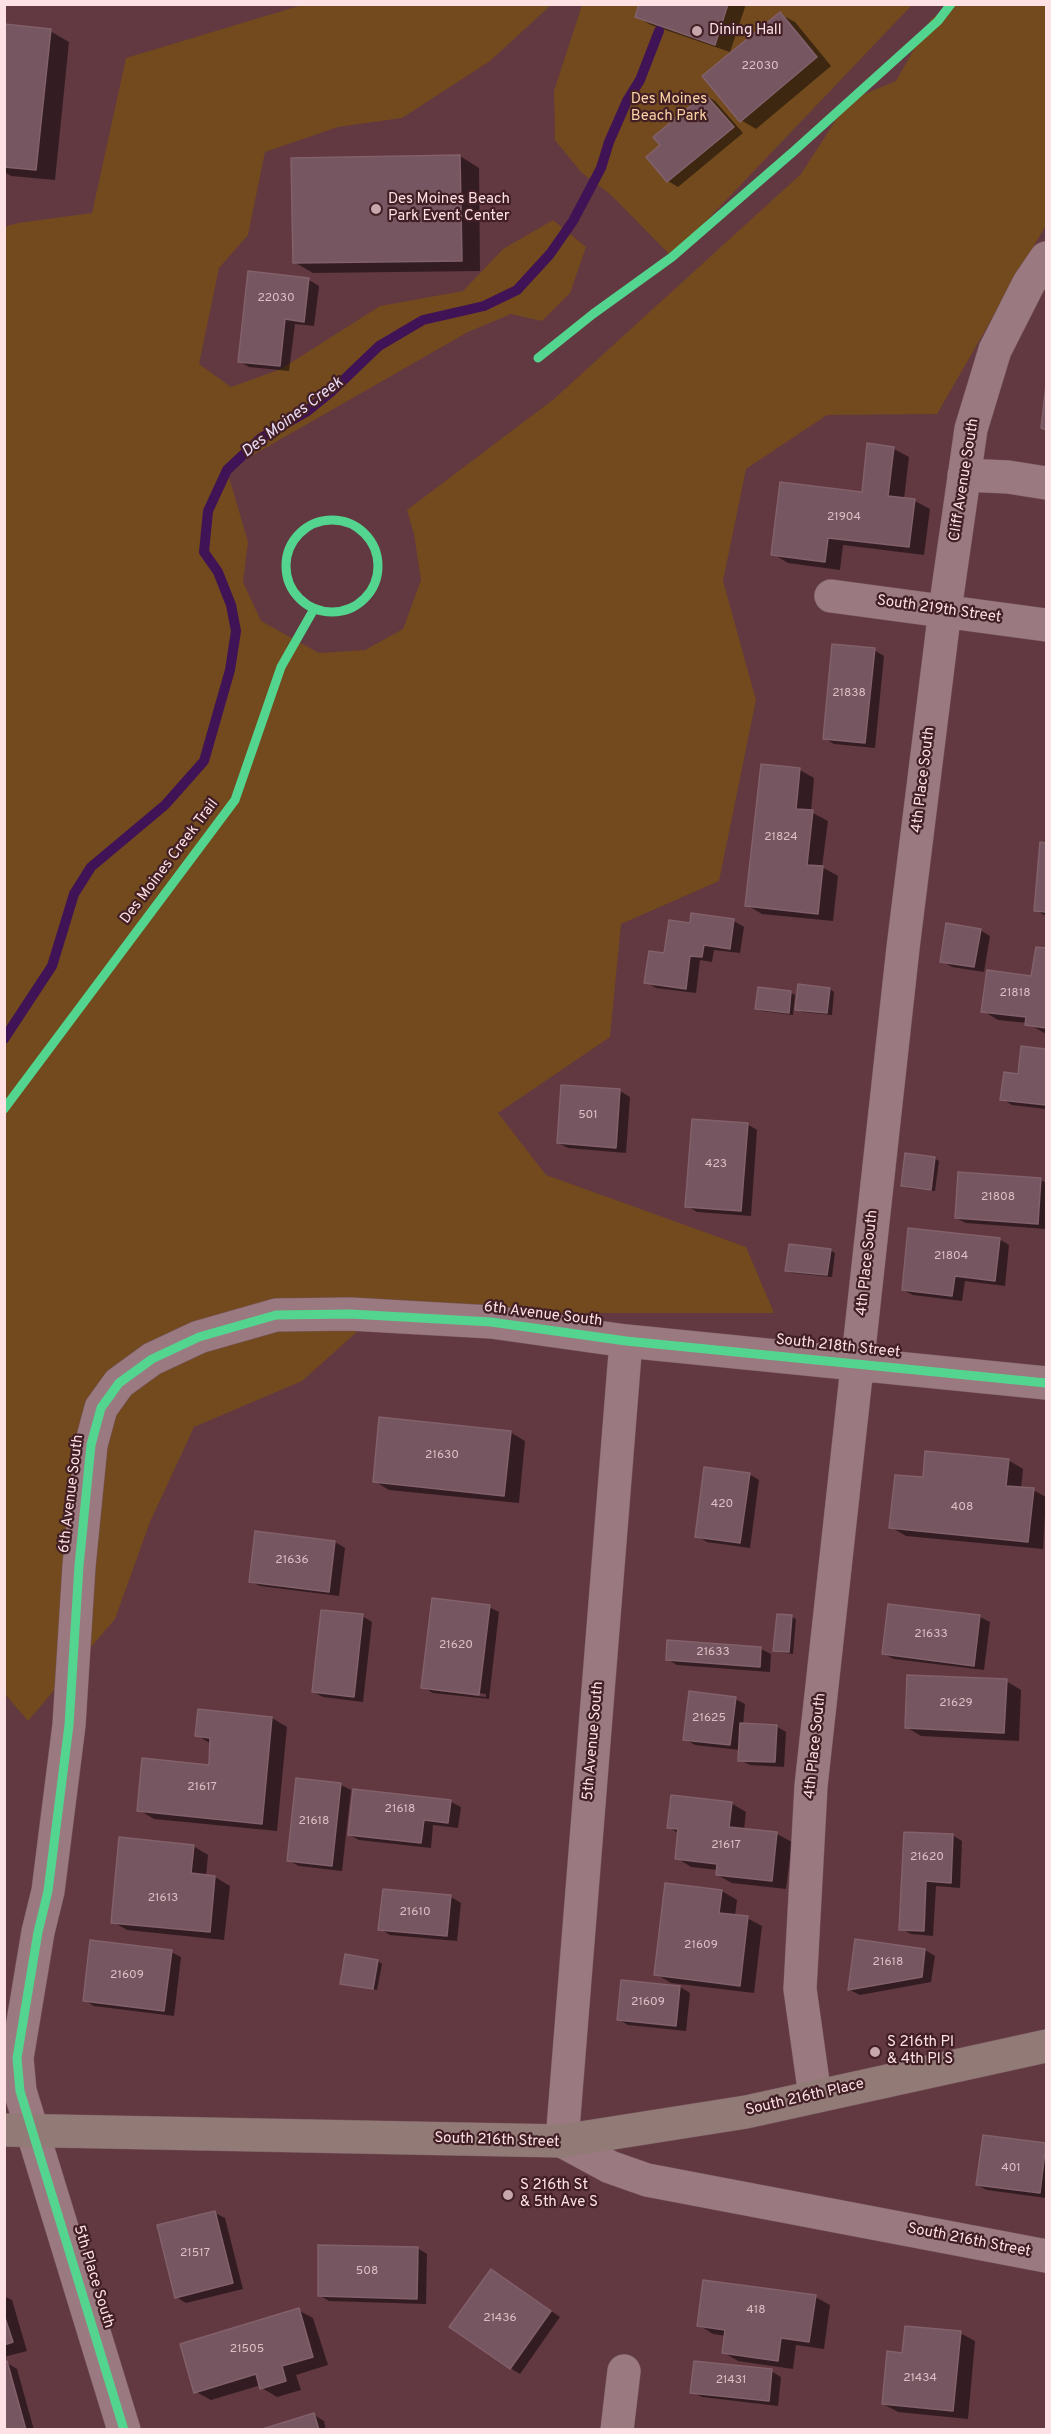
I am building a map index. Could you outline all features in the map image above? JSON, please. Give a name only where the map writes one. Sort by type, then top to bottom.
[{"type":"main road","name":"South 216th Place","points":[[562,2141],[746,2112],[1047,2046]]},
{"type":"main road","name":"South 216th Street","points":[[19,2131],[562,2141]]},
{"type":"street","name":"Cliff Avenue South","points":[[945,610],[971,429],[995,350],[1029,283],[1047,258]]},
{"type":"street","points":[[964,475],[1008,477],[1047,483]]},
{"type":"street","name":"South 219th Street","points":[[831,596],[1047,625]]},
{"type":"street","name":"4th Place South","points":[[815,2096],[800,1989],[811,1786],[903,948],[945,610]]},
{"type":"street","name":"6th Avenue South","points":[[19,2131],[20,2091],[17,2058],[38,1932],[48,1891],[69,1725],[79,1566],[91,1445],[101,1408],[119,1383],[152,1359],[200,1337],[276,1315],[350,1314],[491,1322],[626,1341]]},
{"type":"street","name":"South 218th Street","points":[[626,1341],[1047,1383]]},
{"type":"street","name":"5th Avenue South","points":[[562,2141],[626,1341]]},
{"type":"street","name":"5th Place South","points":[[19,2131],[124,2430]]},
{"type":"street","name":"South 216th Street","points":[[562,2141],[610,2167],[647,2180],[1047,2256]]},
{"type":"street","points":[[617,2430],[624,2371]]},
{"type":"green space","points":[[302,5],[551,5],[490,61],[402,118],[338,127],[265,152],[248,235],[219,268],[199,364],[231,387],[281,369],[380,306],[463,291],[503,249],[553,220],[586,247],[570,293],[542,321],[511,314],[468,332],[227,470],[248,542],[243,582],[261,621],[319,653],[365,650],[403,629],[421,580],[414,534],[407,510],[554,399],[801,174],[848,101],[896,81],[931,19],[953,5],[1046,5],[1046,225],[937,414],[827,415],[746,469],[723,581],[756,700],[719,881],[621,924],[610,1037],[498,1113],[546,1175],[746,1247],[774,1313],[378,1313],[302,1381],[194,1427],[150,1522],[115,1619],[28,1721],[4,1693],[4,227],[92,213],[126,58]]},
{"type":"green space","name":"Des Moines Beach Park","points":[[582,5],[912,5],[672,257],[611,195],[581,172],[555,140],[554,91]]},
{"type":"building","name":"Dining Hall","points":[[639,4],[728,4],[715,45],[635,17]]},
{"type":"building","points":[[780,12],[817,57],[740,122],[702,76]]},
{"type":"building","points":[[4,24],[51,29],[36,170],[4,167]]},
{"type":"building","points":[[705,94],[734,127],[667,182],[646,157],[660,145],[653,137]]},
{"type":"building","name":"Des Moines Beach Park Event Center","points":[[460,155],[462,261],[293,263],[291,158]]},
{"type":"building","points":[[248,271],[309,278],[304,322],[285,319],[280,366],[238,362]]},
{"type":"building","points":[[1046,385],[1046,430],[1041,428]]},
{"type":"building","points":[[867,443],[894,447],[888,496],[915,499],[909,547],[828,538],[825,562],[771,555],[780,482],[862,492]]},
{"type":"building","points":[[832,644],[875,648],[865,743],[823,739]]},
{"type":"building","points":[[761,764],[800,768],[796,809],[813,810],[807,865],[823,866],[818,914],[745,906]]},
{"type":"building","points":[[1040,842],[1046,843],[1046,912],[1034,911]]},
{"type":"building","points":[[691,913],[734,919],[730,949],[704,945],[702,957],[690,956],[686,989],[644,983],[649,951],[664,953],[669,920],[690,923]]},
{"type":"building","points":[[946,923],[981,929],[974,967],[940,962]]},
{"type":"building","points":[[1036,947],[1046,948],[1046,1028],[1025,1025],[1026,1017],[981,1012],[987,970],[1031,976]]},
{"type":"building","points":[[798,984],[830,988],[827,1013],[795,1010]]},
{"type":"building","points":[[758,987],[791,991],[789,1013],[755,1009]]},
{"type":"building","points":[[1021,1046],[1046,1049],[1046,1105],[1000,1100],[1004,1072],[1018,1074]]},
{"type":"building","points":[[561,1085],[620,1089],[616,1148],[557,1143]]},
{"type":"building","points":[[692,1119],[748,1123],[741,1211],[685,1207]]},
{"type":"building","points":[[905,1153],[935,1157],[931,1190],[901,1186]]},
{"type":"building","points":[[958,1172],[1041,1178],[1038,1224],[955,1218]]},
{"type":"building","points":[[908,1228],[1000,1238],[995,1281],[955,1276],[952,1296],[902,1290]]},
{"type":"building","points":[[789,1244],[831,1249],[827,1275],[785,1271]]},
{"type":"building","points":[[379,1417],[511,1431],[504,1496],[373,1482]]},
{"type":"building","points":[[925,1451],[1009,1459],[1006,1486],[1034,1488],[1028,1542],[889,1528],[895,1475],[923,1477]]},
{"type":"building","points":[[704,1467],[750,1473],[740,1543],[695,1537]]},
{"type":"building","points":[[255,1531],[335,1541],[329,1592],[249,1582]]},
{"type":"building","points":[[432,1598],[490,1605],[479,1695],[421,1688]]},
{"type":"building","points":[[888,1604],[980,1615],[974,1666],[882,1654]]},
{"type":"building","points":[[321,1610],[363,1614],[354,1697],[312,1692]]},
{"type":"building","points":[[777,1614],[792,1615],[789,1652],[773,1651]]},
{"type":"building","points":[[667,1640],[761,1647],[760,1667],[666,1660]]},
{"type":"building","points":[[907,1675],[1007,1679],[1004,1733],[905,1728]]},
{"type":"building","points":[[689,1691],[736,1697],[730,1745],[683,1740]]},
{"type":"building","points":[[198,1709],[272,1717],[262,1824],[137,1811],[142,1758],[209,1765],[210,1738],[195,1736]]},
{"type":"building","points":[[740,1723],[777,1725],[775,1762],[738,1761]]},
{"type":"building","points":[[296,1778],[341,1783],[332,1866],[287,1861]]},
{"type":"building","points":[[353,1789],[451,1800],[448,1823],[424,1820],[421,1843],[348,1835]]},
{"type":"building","points":[[671,1795],[732,1802],[729,1827],[777,1832],[772,1881],[716,1875],[717,1864],[675,1859],[678,1829],[667,1828]]},
{"type":"building","points":[[904,1832],[953,1834],[951,1883],[926,1881],[924,1931],[899,1930]]},
{"type":"building","points":[[119,1837],[194,1845],[191,1873],[215,1876],[210,1932],[111,1923]]},
{"type":"building","points":[[665,1883],[722,1890],[719,1913],[748,1916],[740,1986],[654,1975]]},
{"type":"building","points":[[383,1889],[451,1895],[447,1936],[378,1930]]},
{"type":"building","points":[[855,1939],[925,1949],[922,1977],[848,1990]]},
{"type":"building","points":[[90,1940],[172,1950],[164,2011],[83,2001]]},
{"type":"building","points":[[345,1954],[378,1960],[373,1989],[340,1984]]},
{"type":"building","points":[[621,1980],[680,1986],[676,2026],[617,2020]]},
{"type":"building","points":[[983,2135],[1046,2143],[1040,2193],[976,2185]]},
{"type":"building","points":[[215,2211],[233,2283],[175,2298],[157,2225]]},
{"type":"building","points":[[318,2245],[418,2247],[417,2299],[318,2296]]},
{"type":"building","points":[[491,2269],[551,2311],[510,2369],[449,2327]]},
{"type":"building","points":[[703,2280],[816,2295],[809,2342],[781,2338],[778,2361],[722,2353],[725,2330],[697,2326]]},
{"type":"building","points":[[299,2308],[313,2357],[282,2366],[286,2381],[260,2389],[256,2374],[194,2393],[180,2344]]},
{"type":"building","points":[[4,2315],[13,2342],[4,2345]]},
{"type":"building","points":[[905,2326],[961,2331],[953,2411],[882,2404],[887,2351],[902,2353]]},
{"type":"building","points":[[7,2361],[26,2430],[4,2430],[4,2362]]},
{"type":"building","points":[[694,2361],[772,2369],[769,2401],[690,2393]]},
{"type":"building","points":[[314,2413],[319,2430],[259,2430]]},
{"type":"waterway","name":"Des Moines Creek","points":[[4,1039],[52,966],[74,894],[91,867],[165,805],[204,761],[230,670],[236,631],[231,605],[218,572],[204,552],[208,511],[227,470],[261,438],[306,412],[332,391],[379,346],[423,320],[484,306],[517,290],[550,254],[573,221],[601,168],[609,142],[627,101],[640,80],[659,31]]},
{"type":"cycle path","points":[[538,358],[593,314],[672,257],[938,21],[951,4]]},
{"type":"cycle path","points":[[332,520],[350,524],[364,534],[374,548],[378,566],[374,584],[364,598],[350,608],[332,612],[314,608],[300,598],[290,584],[286,566],[290,548],[300,534],[314,524],[332,520]]},
{"type":"cycle path","name":"Des Moines Creek Trail","points":[[4,1109],[235,800],[281,667],[314,609]]},
{"type":"cycle path","points":[[124,2430],[20,2091],[17,2058],[38,1932],[48,1891],[69,1725],[79,1566],[91,1445],[101,1408],[119,1383],[152,1359],[199,1337],[276,1315],[350,1314],[491,1322],[626,1341],[1046,1383]]},
{"type":"place","name":"Dining Hall","points":[[697,31]]},
{"type":"place","name":"Des Moines Beach Park Event Center","points":[[376,209]]},
{"type":"place","name":"S 216th Pl & 4th Pl S","points":[[875,2052]]},
{"type":"place","name":"S 216th St & 5th Ave S","points":[[508,2195]]}]
